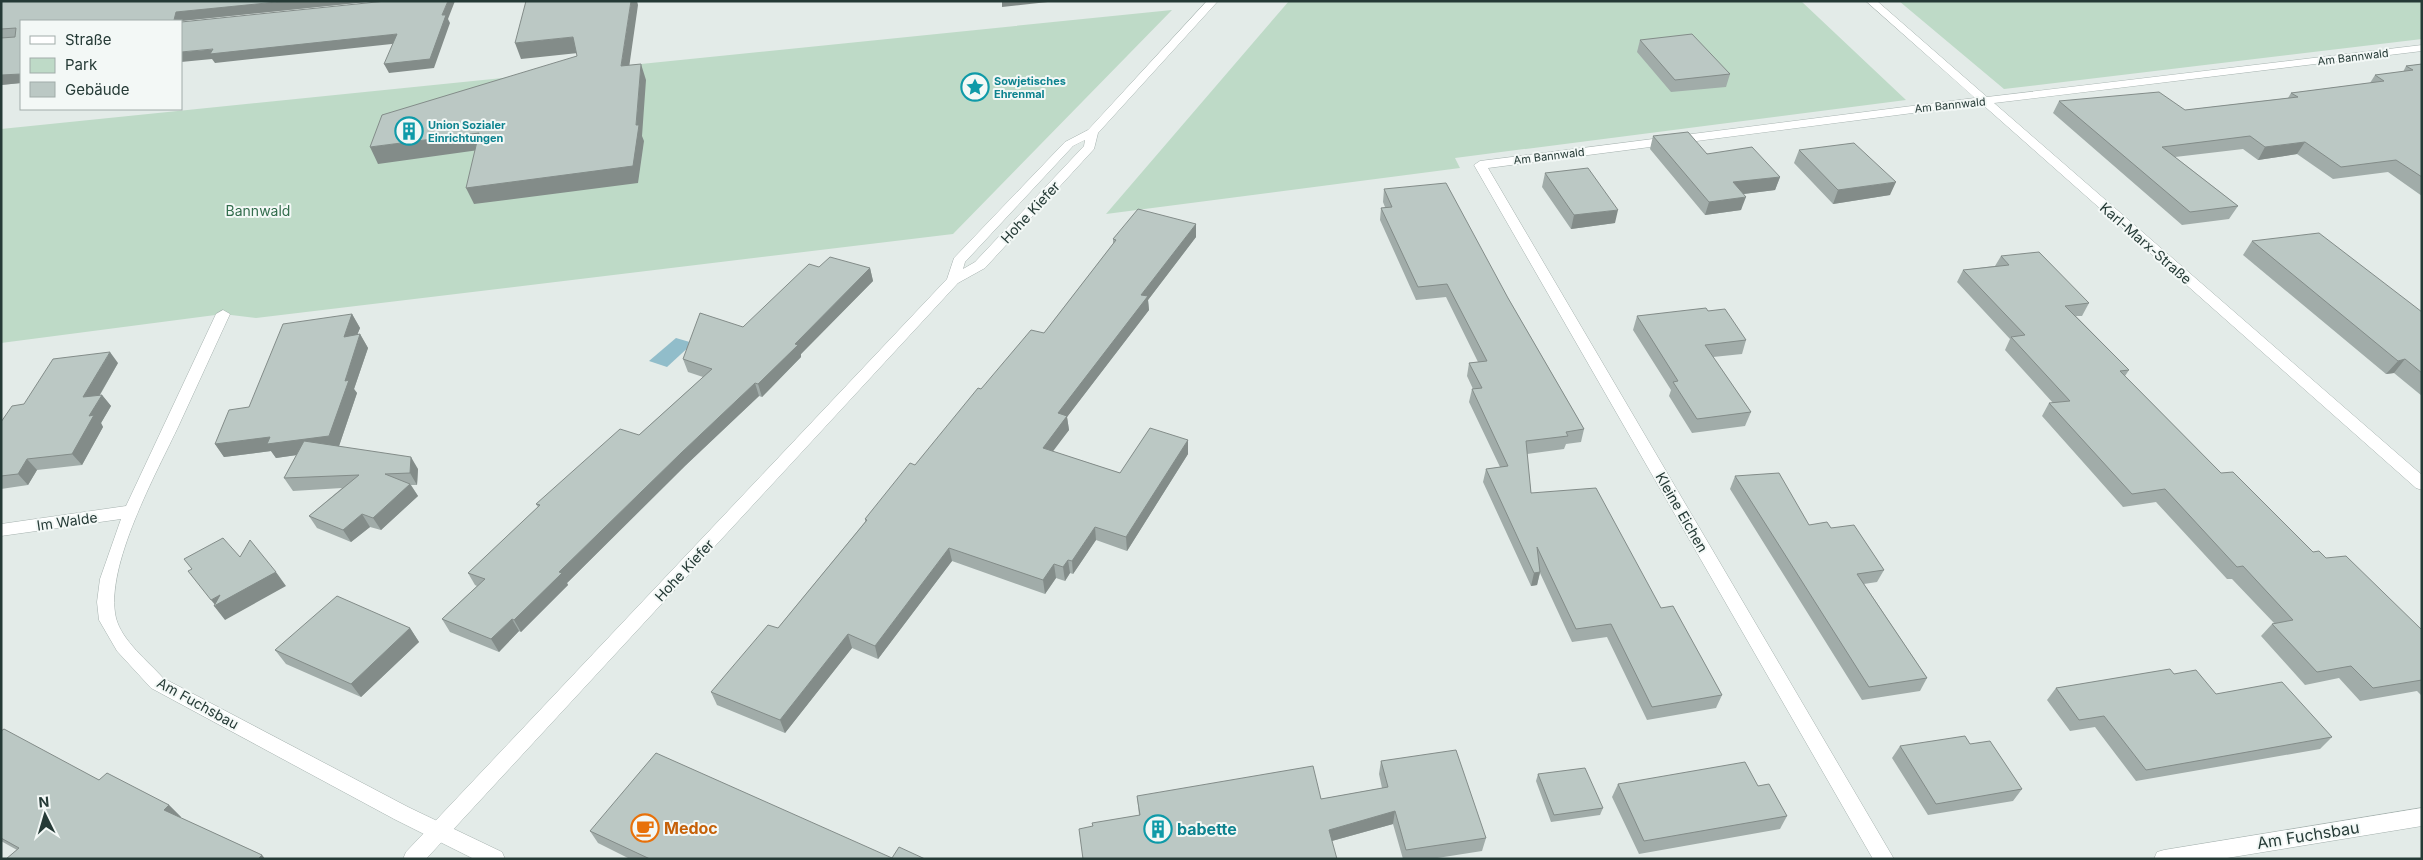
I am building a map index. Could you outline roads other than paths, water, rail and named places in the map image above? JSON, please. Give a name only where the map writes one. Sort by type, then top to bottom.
[{"type":"street","name":"Hohe Kiefer","points":[[413,859],[953,280],[980,265],[993,252],[1090,147],[1092,132],[1213,1]]},
{"type":"street","name":"Karl-Marx-Straße","points":[[1871,1],[2422,484]]},
{"type":"street","name":"Am Bannwald","points":[[1480,165],[2422,48]]},
{"type":"street","name":"Kleine Eichen","points":[[1480,165],[1884,859]]},
{"type":"street","name":"Am Fuchsbau","points":[[223,314],[132,511],[117,551],[106,590],[108,619],[128,652],[157,683],[438,832],[495,859]]},
{"type":"street","name":"Im Walde","points":[[1,530],[132,511]]},
{"type":"street","name":"Am Fuchsbau","points":[[2164,859],[2422,816]]},
{"type":"water","points":[[676,338],[693,343],[667,367],[649,361]]},
{"type":"place","name":"Sowjetisches Ehrenmal","points":[[975,87]]},
{"type":"place","name":"Union Sozialer Einrichtungen","points":[[409,131]]},
{"type":"place","name":"Medoc","points":[[645,828]]},
{"type":"place","name":"babette","points":[[1158,829]]},
{"type":"park label","name":"Bannwald","points":[[258,210]]}]
